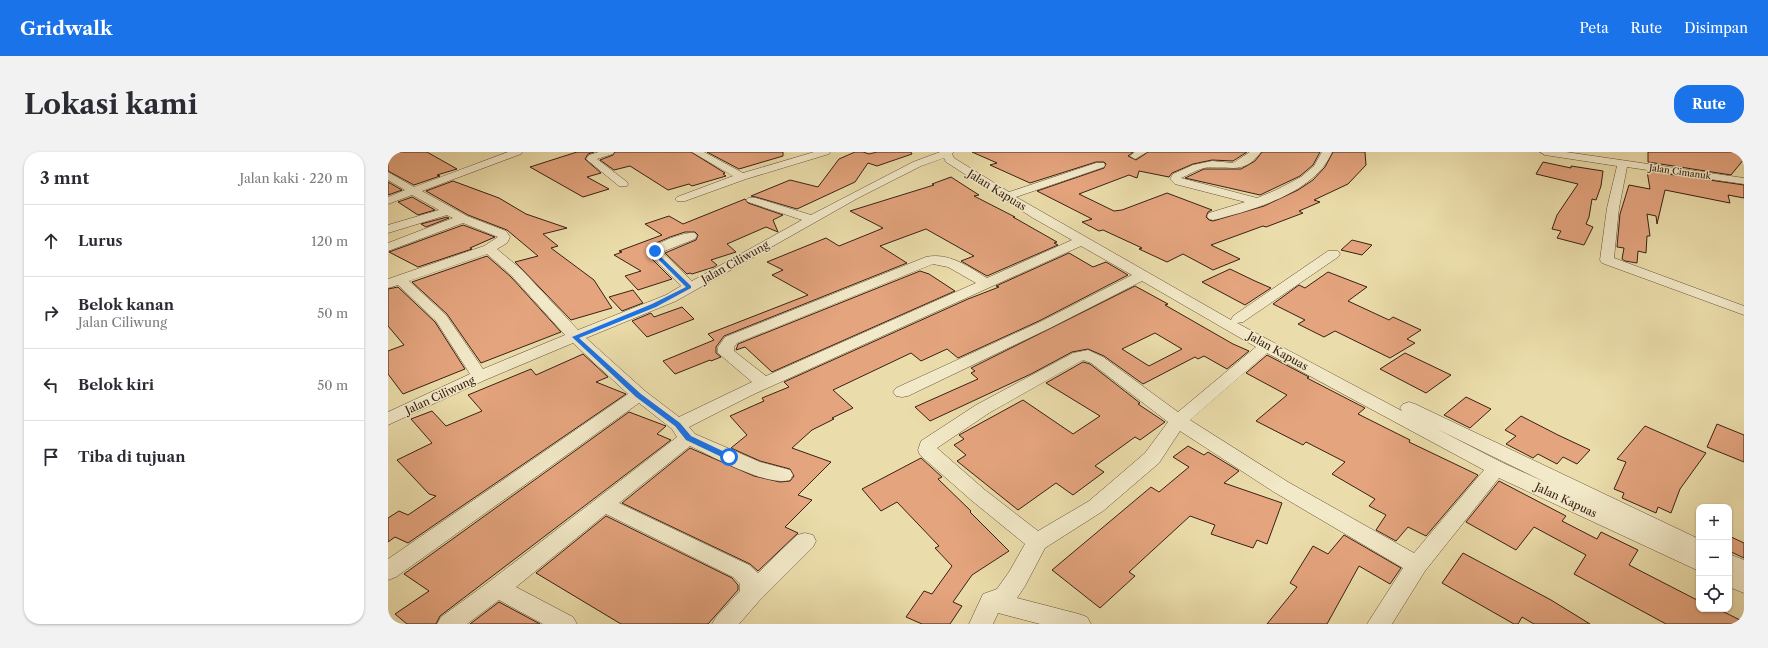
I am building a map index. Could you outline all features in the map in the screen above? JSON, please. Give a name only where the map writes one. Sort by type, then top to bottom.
[{"type":"street","points":[[388,201],[517,152]]},
{"type":"street","points":[[609,152],[592,157],[591,159],[623,184]]},
{"type":"street","points":[[697,152],[742,178]]},
{"type":"street","points":[[681,199],[825,152]]},
{"type":"street","name":"Jalan Kapuas","points":[[946,152],[958,158],[1013,194],[1438,429],[1496,468],[1696,561]]},
{"type":"street","name":"Jalan Kapuas","points":[[946,152],[950,160],[1013,200],[1266,346],[1438,429],[1696,548]]},
{"type":"street","name":"Jalan Ciliwung","points":[[388,419],[480,376],[654,306],[810,219],[894,175],[946,152]]},
{"type":"street","points":[[1256,152],[1245,162],[1237,166],[1228,167],[1204,165],[1177,176],[1175,179],[1180,182],[1259,202]]},
{"type":"street","points":[[1213,216],[1259,202],[1295,186],[1315,172],[1327,152]]},
{"type":"street","name":"Jalan Cimanuk","points":[[1545,152],[1744,181]]},
{"type":"street","points":[[1623,163],[1613,208],[1607,260],[1744,310]]},
{"type":"street","points":[[1013,194],[1100,165]]},
{"type":"street","points":[[388,175],[462,219],[502,234],[504,237],[503,240],[489,249],[394,282]]},
{"type":"street","points":[[752,200],[810,219]]},
{"type":"street","points":[[388,228],[448,211]]},
{"type":"street","points":[[388,247],[462,219]]},
{"type":"street","points":[[690,287],[656,254],[655,251],[659,248],[691,236]]},
{"type":"street","points":[[449,624],[605,505],[710,407],[1082,240]]},
{"type":"street","points":[[489,249],[517,273],[575,337],[639,395],[683,431],[750,466],[782,475]]},
{"type":"street","points":[[1238,319],[1333,254]]},
{"type":"street","points":[[763,382],[726,352],[726,347],[731,340],[931,260],[949,261],[986,284]]},
{"type":"street","points":[[902,392],[1045,325],[1142,275]]},
{"type":"street","points":[[394,282],[440,318],[451,331],[480,376]]},
{"type":"street","points":[[991,600],[1005,596],[1017,579],[1037,542],[1096,506],[1152,458],[1178,421],[1266,346]]},
{"type":"street","points":[[1037,542],[978,495],[928,450],[928,445],[983,408],[1079,356],[1084,355],[1093,357],[1178,421],[1281,487],[1417,565]]},
{"type":"street","points":[[388,570],[639,395]]},
{"type":"street","points":[[1379,624],[1417,565],[1496,468]]},
{"type":"street","points":[[605,505],[741,570],[751,581],[751,594]]},
{"type":"street","points":[[724,624],[751,594],[805,541]]},
{"type":"street","points":[[1732,564],[1744,570]]},
{"type":"street","points":[[1732,578],[1744,584]]},
{"type":"street","points":[[498,588],[565,624]]},
{"type":"street","points":[[981,624],[991,600]]},
{"type":"street","points":[[991,600],[1079,624]]},
{"type":"building","points":[[399,152],[427,152],[457,169],[437,175],[440,176],[414,185],[388,171],[388,155]]},
{"type":"building","points":[[577,152],[594,152],[588,154],[585,159],[601,173],[587,177],[609,189],[583,197],[530,167]]},
{"type":"building","points":[[615,152],[691,152],[725,173],[723,174],[726,176],[692,186],[689,184],[668,190],[630,166],[614,170],[600,160],[613,155]]},
{"type":"building","points":[[707,152],[783,152],[783,156],[739,169]]},
{"type":"building","points":[[855,152],[869,154],[877,152],[911,152],[912,154],[877,166],[868,163],[855,182],[797,209],[751,196],[790,180],[818,187],[839,159]]},
{"type":"building","points":[[972,152],[1133,152],[1128,156],[1136,160],[1148,152],[1247,152],[1233,161],[1212,160],[1193,164],[1172,173],[1169,177],[1139,171],[1137,178],[1129,175],[1079,194],[1114,211],[1122,210],[1167,193],[1212,210],[1208,212],[1206,217],[1213,221],[1264,206],[1298,190],[1313,180],[1325,167],[1333,152],[1365,152],[1366,165],[1348,184],[1314,200],[1320,202],[1299,211],[1303,213],[1211,245],[1240,259],[1213,270],[1183,254],[1167,262],[1139,249],[1142,248],[1103,230],[1099,231],[1082,222],[1092,219],[1037,191],[1104,168],[1106,164],[1104,162],[1096,162],[1030,183],[990,165],[997,163]]},
{"type":"building","points":[[1262,152],[1320,152],[1313,165],[1300,176],[1260,195],[1185,178],[1204,169],[1241,169],[1255,161]]},
{"type":"building","points":[[1648,152],[1732,152],[1744,155],[1744,159],[1731,175],[1648,162]]},
{"type":"building","points":[[1543,162],[1571,168],[1571,166],[1603,171],[1601,186],[1596,200],[1592,199],[1589,217],[1586,224],[1593,227],[1584,245],[1557,238],[1561,231],[1552,229],[1557,215],[1578,184],[1536,174]]},
{"type":"building","points":[[1647,171],[1744,185],[1744,198],[1728,195],[1730,203],[1665,190],[1657,224],[1656,216],[1647,214],[1650,236],[1647,236],[1646,253],[1638,251],[1637,263],[1625,261],[1622,259],[1624,248],[1617,247],[1620,214],[1629,185],[1650,189]]},
{"type":"building","points":[[951,177],[979,195],[974,196],[1015,217],[1013,217],[1057,242],[1054,243],[1058,245],[987,276],[961,261],[974,256],[926,229],[880,246],[907,263],[724,336],[716,347],[716,353],[721,357],[675,374],[663,361],[714,340],[708,334],[808,295],[772,275],[783,270],[767,262],[826,238],[839,246],[883,228],[850,211],[934,185],[932,184]]},
{"type":"building","points":[[453,181],[499,198],[526,214],[567,228],[543,234],[558,246],[551,248],[594,280],[612,308],[571,320],[515,262],[538,256],[507,230],[468,215],[426,191]]},
{"type":"building","points":[[388,182],[402,190],[388,195]]},
{"type":"building","points":[[412,197],[435,210],[418,215],[398,202]]},
{"type":"building","points":[[745,199],[748,203],[783,215],[773,220],[778,232],[766,227],[727,244],[736,252],[711,260],[717,265],[714,267],[692,274],[687,274],[665,253],[696,240],[698,235],[695,232],[685,232],[656,243],[648,250],[648,255],[672,279],[638,290],[625,276],[641,271],[614,255],[622,252],[619,251],[662,235],[645,224],[669,216],[683,224]]},
{"type":"building","points":[[447,217],[449,218],[426,227],[421,224]]},
{"type":"building","points":[[463,225],[495,237],[470,248],[472,249],[418,267],[389,252]]},
{"type":"building","points":[[1352,240],[1372,245],[1362,255],[1341,250]]},
{"type":"building","points":[[1069,253],[1093,267],[1106,262],[1128,275],[1039,321],[958,358],[947,349],[921,361],[911,353],[833,390],[853,408],[812,430],[792,448],[831,462],[798,495],[812,500],[785,527],[798,533],[758,571],[750,564],[622,503],[690,448],[754,476],[780,482],[790,481],[794,476],[790,469],[760,461],[731,448],[747,435],[730,416],[764,401],[762,398],[789,387],[784,382],[968,299],[999,287],[996,286]]},
{"type":"building","points":[[487,256],[511,277],[561,332],[481,363],[447,314],[412,282]]},
{"type":"building","points":[[1230,269],[1271,288],[1245,305],[1202,282]]},
{"type":"building","points":[[920,271],[929,274],[955,291],[772,372],[745,347],[736,350],[738,344]]},
{"type":"building","points":[[1328,272],[1367,287],[1348,301],[1389,320],[1393,317],[1421,330],[1407,339],[1415,343],[1390,358],[1335,331],[1324,337],[1298,324],[1305,320],[1273,304],[1299,285],[1305,288]]},
{"type":"building","points":[[1135,286],[1168,304],[1165,305],[1233,344],[1249,351],[1227,369],[1204,356],[1198,359],[1195,357],[1143,384],[1104,356],[1088,349],[1072,352],[1031,374],[930,421],[915,407],[978,379],[971,373],[975,371],[971,368]],"holes":[[[1155,333],[1182,349],[1149,366],[1122,349]]]},
{"type":"building","points":[[398,287],[435,322],[465,369],[403,394],[388,374],[388,351],[404,345],[388,326],[388,289]]},
{"type":"building","points":[[633,290],[643,303],[622,311],[609,297]]},
{"type":"building","points":[[682,307],[694,319],[647,337],[632,321],[651,313],[654,317]]},
{"type":"building","points":[[1405,353],[1451,375],[1426,393],[1380,369]]},
{"type":"building","points":[[583,354],[608,377],[596,382],[626,394],[408,543],[395,537],[388,542],[388,518],[399,511],[408,515],[436,496],[429,494],[397,460],[432,443],[411,419],[432,411],[446,426],[482,411],[468,395],[531,369],[536,375]]},
{"type":"building","points":[[1267,355],[1309,377],[1307,378],[1365,408],[1358,414],[1410,440],[1409,442],[1478,475],[1426,536],[1408,527],[1396,541],[1376,530],[1386,515],[1369,506],[1375,499],[1332,474],[1345,462],[1306,442],[1303,445],[1256,421],[1287,395],[1246,373]]},
{"type":"building","points":[[1083,362],[1090,364],[1140,403],[1138,404],[1165,422],[1140,440],[1135,437],[1095,466],[1104,472],[1073,495],[1056,483],[1018,510],[957,461],[966,455],[954,445],[964,439],[959,435],[1023,400],[1073,434],[1100,416],[1046,383]]},
{"type":"building","points":[[1466,397],[1491,409],[1470,428],[1444,415]]},
{"type":"building","points":[[629,412],[666,426],[657,434],[671,440],[440,616],[436,624],[407,624],[395,614],[429,591],[404,574]]},
{"type":"building","points":[[1521,416],[1590,450],[1577,464],[1563,457],[1557,464],[1538,454],[1533,458],[1506,444],[1516,436],[1505,430]]},
{"type":"building","points":[[1717,424],[1744,435],[1744,462],[1707,447]]},
{"type":"building","points":[[1645,426],[1706,453],[1680,489],[1671,513],[1658,507],[1656,513],[1622,498],[1624,493],[1614,489],[1626,462],[1617,459]]},
{"type":"building","points":[[1188,446],[1204,455],[1208,452],[1239,471],[1224,483],[1282,503],[1267,544],[1257,540],[1253,548],[1211,534],[1215,525],[1190,516],[1129,572],[1135,576],[1100,608],[1052,570],[1151,487],[1159,492],[1189,467],[1173,457]]},
{"type":"building","points":[[921,458],[942,477],[938,479],[1009,551],[972,575],[953,602],[962,606],[950,624],[922,624],[906,617],[924,591],[932,594],[952,566],[935,548],[939,546],[897,502],[881,511],[862,489]]},
{"type":"building","points":[[1499,481],[1566,516],[1562,521],[1597,539],[1601,532],[1638,550],[1629,565],[1696,599],[1696,612],[1724,612],[1744,622],[1744,624],[1666,624],[1574,574],[1586,555],[1534,527],[1516,550],[1466,522]]},
{"type":"building","points":[[606,516],[732,578],[738,585],[738,590],[708,624],[621,624],[536,573]]},
{"type":"building","points":[[1344,535],[1401,568],[1390,584],[1359,566],[1327,624],[1267,624],[1297,587],[1290,583],[1313,546],[1328,554]]},
{"type":"building","points":[[1732,537],[1744,543],[1744,558],[1732,552]]},
{"type":"building","points":[[1463,553],[1551,600],[1590,624],[1534,624],[1522,617],[1518,624],[1514,624],[1442,583]]},
{"type":"building","points":[[499,602],[540,624],[470,624]]},
{"type":"route","points":[[655,251],[656,254],[690,287],[654,306],[575,337],[639,395],[678,425],[688,438],[729,457]]}]
